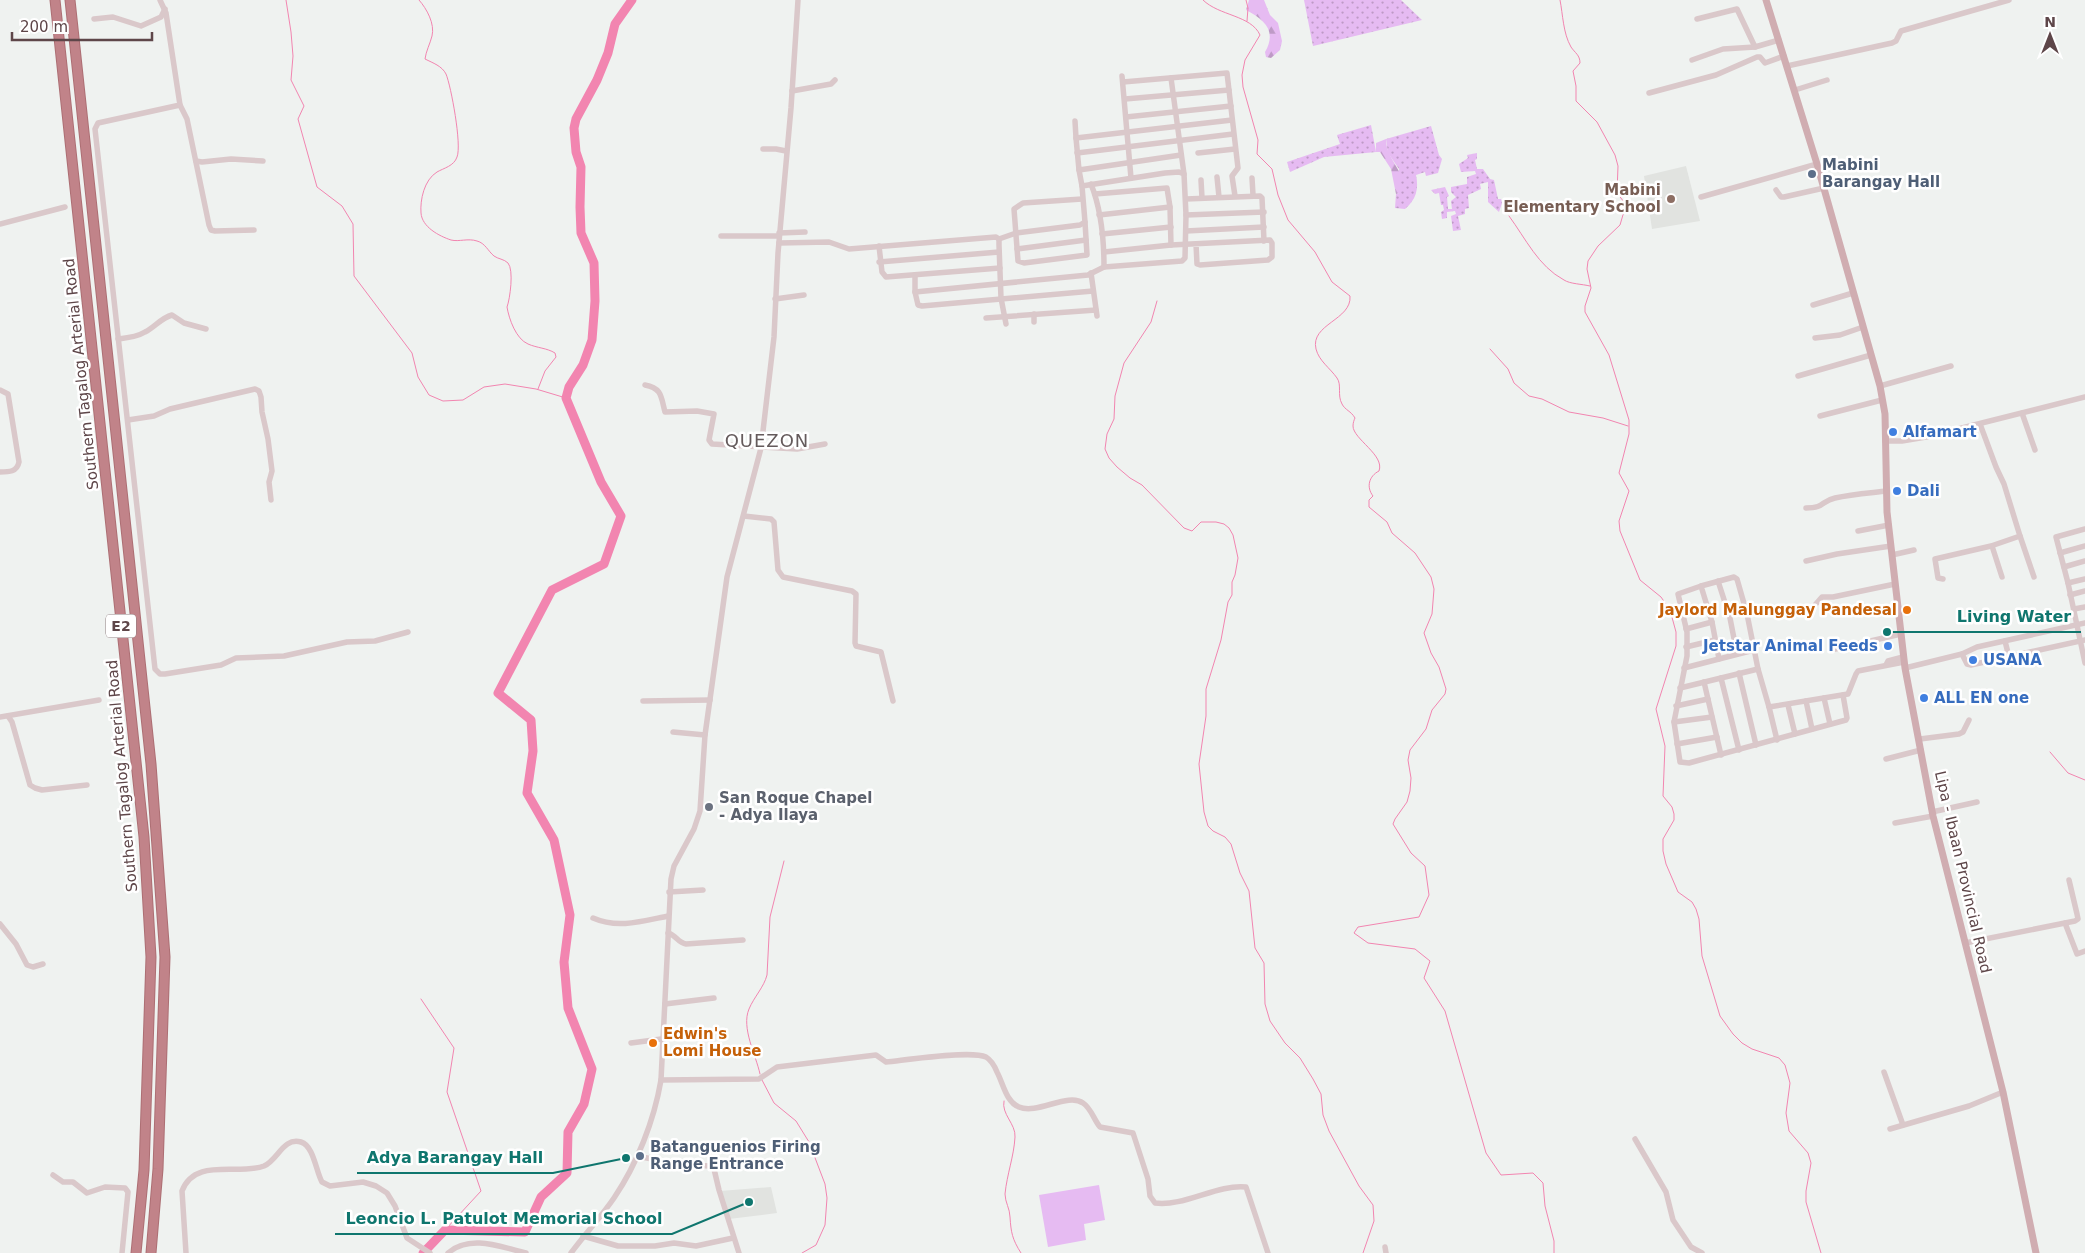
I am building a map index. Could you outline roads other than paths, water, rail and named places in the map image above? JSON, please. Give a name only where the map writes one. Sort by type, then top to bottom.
[{"type":"highway","name":"Southern Tagalog Arterial Road","points":[[55,0],[144,837],[151,966],[144,1170],[136,1253]]},
{"type":"highway","name":"Southern Tagalog Arterial Road","points":[[70,0],[151,764],[165,947],[159,1160],[151,1253]]},
{"type":"main road","name":"Lipa - Ibaan Provincial Road","points":[[1766,0],[1818,164],[1880,386],[1885,414],[1889,525],[1901,634],[1902,661],[1920,739],[1933,814],[2003,1092],[2036,1253]]},
{"type":"street","points":[[160,0],[165,9],[180,105],[188,120],[204,210],[211,230],[254,230]]},
{"type":"street","points":[[572,1253],[614,1198],[636,1156],[656,1106],[661,1080],[669,892],[674,866],[694,829],[700,810],[705,735],[727,577],[761,448],[774,337],[779,235],[798,0]]},
{"type":"street","points":[[1787,66],[1892,43],[1896,41],[1901,31],[2009,0]]},
{"type":"street","points":[[94,20],[113,17],[140,26],[161,17],[165,9]]},
{"type":"street","points":[[1697,18],[1737,9],[1755,47]]},
{"type":"street","points":[[1692,60],[1723,49],[1755,47],[1779,40]]},
{"type":"street","points":[[1649,93],[1716,75],[1757,57],[1760,57],[1765,64],[1784,56]]},
{"type":"street","points":[[1131,178],[1122,79],[1171,78],[1227,70],[1238,168],[1232,176],[1235,196]]},
{"type":"street","points":[[915,292],[1091,273],[1104,267],[1182,261],[1185,258],[1186,244],[1186,199],[1171,78]]},
{"type":"street","points":[[792,91],[831,84],[835,80]]},
{"type":"street","points":[[1795,90],[1827,80]]},
{"type":"street","points":[[1124,99],[1229,90]]},
{"type":"street","points":[[180,105],[96,125],[100,182],[154,663],[157,672],[165,674],[221,665],[236,658],[247,656],[284,656],[347,642],[375,641],[408,632]]},
{"type":"street","points":[[1126,117],[1231,106]]},
{"type":"street","points":[[1076,138],[1232,120]]},
{"type":"street","points":[[1075,121],[1078,170],[1082,186],[1087,255],[1083,257],[1020,263],[1018,261],[1014,209],[1019,205],[1082,199]]},
{"type":"street","points":[[1077,152],[1129,148],[1233,134]]},
{"type":"street","points":[[763,149],[786,151]]},
{"type":"street","points":[[1198,152],[1235,149]]},
{"type":"street","points":[[1078,170],[1181,155]]},
{"type":"street","points":[[196,161],[230,159],[264,161]]},
{"type":"street","points":[[1701,197],[1818,164]]},
{"type":"street","points":[[1082,186],[1178,172],[1184,174]]},
{"type":"street","points":[[1217,176],[1219,197]]},
{"type":"street","points":[[1252,178],[1253,195]]},
{"type":"street","points":[[1201,180],[1202,198]]},
{"type":"street","points":[[1091,184],[1095,194],[1102,234],[1104,267]]},
{"type":"street","points":[[1095,194],[1168,188],[1171,245]]},
{"type":"street","points":[[1776,190],[1784,198],[1824,188]]},
{"type":"street","points":[[1186,199],[1253,195],[1262,198],[1264,241]]},
{"type":"street","points":[[0,224],[65,207]]},
{"type":"street","points":[[1099,215],[1170,207]]},
{"type":"street","points":[[1186,215],[1264,212]]},
{"type":"street","points":[[779,243],[829,242],[849,249],[996,237],[999,239],[1016,233],[1080,225],[1085,222]]},
{"type":"street","points":[[1102,234],[1171,227]]},
{"type":"street","points":[[1186,231],[1264,227]]},
{"type":"street","points":[[721,236],[779,235],[805,232]]},
{"type":"street","points":[[999,239],[1000,283],[1006,324]]},
{"type":"street","points":[[1017,248],[1086,240]]},
{"type":"street","points":[[1104,252],[1171,245],[1270,240],[1272,243],[1272,258],[1270,260],[1200,265],[1197,264],[1196,244]]},
{"type":"street","points":[[879,246],[879,262],[882,272],[886,277],[1000,268]]},
{"type":"street","points":[[879,262],[999,252]]},
{"type":"street","points":[[986,318],[1034,314],[1066,316],[1097,313],[1091,273]]},
{"type":"street","points":[[914,275],[918,305],[922,306],[1094,291]]},
{"type":"street","points":[[1813,305],[1853,293]]},
{"type":"street","points":[[775,299],[804,295]]},
{"type":"street","points":[[1034,314],[1034,322]]},
{"type":"street","points":[[1049,314],[1050,320]]},
{"type":"street","points":[[118,339],[130,338],[145,332],[166,317],[172,315],[184,323],[206,329]]},
{"type":"street","points":[[1019,315],[1020,323]]},
{"type":"street","points":[[1815,338],[1840,335],[1863,327]]},
{"type":"street","points":[[1798,376],[1871,355]]},
{"type":"street","points":[[1880,386],[1951,366]]},
{"type":"street","points":[[644,385],[653,387],[660,392],[665,412],[697,411],[714,414],[709,442],[761,448],[797,449],[824,444]]},
{"type":"street","points":[[128,420],[154,416],[170,409],[255,389],[259,391],[262,397],[262,412],[272,471],[269,482],[271,500]]},
{"type":"street","points":[[0,390],[8,394],[19,462],[15,470],[0,472]]},
{"type":"street","points":[[1885,441],[1902,441],[1926,437],[2085,397]]},
{"type":"street","points":[[1820,416],[1882,400]]},
{"type":"street","points":[[2022,413],[2035,450]]},
{"type":"street","points":[[1980,424],[2004,484],[2034,577]]},
{"type":"street","points":[[1806,508],[1819,507],[1827,500],[1837,497],[1887,491]]},
{"type":"street","points":[[744,516],[771,519],[774,522],[778,570],[783,577],[852,591],[856,594],[856,646],[881,652],[893,701]]},
{"type":"street","points":[[1858,531],[1889,525]]},
{"type":"street","points":[[2085,529],[2056,537],[2077,625],[2083,641],[2085,663]]},
{"type":"street","points":[[1943,579],[1938,578],[1935,559],[1992,546],[2020,536]]},
{"type":"street","points":[[1806,562],[1837,554],[1891,546]]},
{"type":"street","points":[[1992,546],[2002,577]]},
{"type":"street","points":[[2060,553],[2085,546]]},
{"type":"street","points":[[1892,555],[1914,550]]},
{"type":"street","points":[[2064,567],[2085,561]]},
{"type":"street","points":[[1777,740],[1736,575],[1678,593],[1686,629],[1684,668],[1674,722],[1680,762],[1689,763],[1721,755],[1777,740],[1830,724],[1848,720],[1842,695]]},
{"type":"street","points":[[2068,583],[2085,580]]},
{"type":"street","points":[[1718,581],[1730,618],[1737,654]]},
{"type":"street","points":[[1815,605],[1822,597],[1833,597],[1895,584]]},
{"type":"street","points":[[1701,586],[1712,622],[1719,659]]},
{"type":"street","points":[[2070,595],[2085,591]]},
{"type":"street","points":[[1683,613],[1707,607]]},
{"type":"street","points":[[2074,609],[2085,607]]},
{"type":"street","points":[[1686,629],[1712,622]]},
{"type":"street","points":[[1769,707],[1849,693],[1857,672],[1886,665],[1888,661],[1902,661],[1918,665],[1962,654],[1977,647],[2085,623]]},
{"type":"street","points":[[1831,650],[1901,634]]},
{"type":"street","points":[[1686,647],[1715,640]]},
{"type":"street","points":[[2005,641],[2009,657]]},
{"type":"street","points":[[1962,654],[1968,666],[2083,641]]},
{"type":"street","points":[[1684,668],[1754,650]]},
{"type":"street","points":[[1680,688],[1758,668]]},
{"type":"street","points":[[1739,673],[1756,745]]},
{"type":"street","points":[[1722,678],[1739,750]]},
{"type":"street","points":[[1704,682],[1721,755]]},
{"type":"street","points":[[1824,698],[1830,724]]},
{"type":"street","points":[[1676,706],[1708,699]]},
{"type":"street","points":[[0,717],[99,700]]},
{"type":"street","points":[[643,701],[710,700]]},
{"type":"street","points":[[1806,702],[1812,729]]},
{"type":"street","points":[[1788,705],[1794,734]]},
{"type":"street","points":[[8,716],[12,722],[30,785],[42,790],[87,785]]},
{"type":"street","points":[[1674,722],[1712,717]]},
{"type":"street","points":[[1920,739],[1959,734],[1969,720]]},
{"type":"street","points":[[673,732],[705,735]]},
{"type":"street","points":[[1677,744],[1717,737]]},
{"type":"street","points":[[1886,759],[1921,750]]},
{"type":"street","points":[[1895,823],[1977,802]]},
{"type":"street","points":[[1965,943],[2065,924],[2078,919],[2069,880]]},
{"type":"street","points":[[669,892],[703,890]]},
{"type":"street","points":[[594,918],[604,923],[615,924],[668,916]]},
{"type":"street","points":[[0,924],[16,944],[29,967],[43,964]]},
{"type":"street","points":[[2065,924],[2077,954],[2085,951]]},
{"type":"street","points":[[668,933],[675,935],[682,943],[686,944],[743,940]]},
{"type":"street","points":[[665,1004],[714,998]]},
{"type":"street","points":[[632,1042],[699,1034]]},
{"type":"street","points":[[661,1080],[758,1079],[778,1067],[872,1055],[878,1056],[886,1062],[966,1055],[985,1057],[990,1060],[1010,1099],[1018,1107],[1030,1109],[1076,1100],[1083,1103],[1091,1111],[1100,1127],[1133,1133],[1148,1179],[1150,1196],[1156,1203],[1179,1201],[1246,1187],[1268,1253]]},
{"type":"street","points":[[1884,1072],[1903,1125]]},
{"type":"street","points":[[1890,1129],[1969,1106],[2003,1092]]},
{"type":"street","points":[[1635,1139],[1666,1192],[1673,1220],[1691,1247],[1702,1253]]},
{"type":"street","points":[[186,1253],[182,1191],[190,1177],[212,1170],[252,1169],[266,1166],[282,1147],[293,1142],[303,1142],[309,1148],[322,1182],[330,1186],[363,1182],[376,1186],[387,1193],[395,1206],[407,1238],[430,1253]]},
{"type":"street","points":[[636,1156],[682,1165],[711,1166],[714,1168],[718,1190],[739,1253]]},
{"type":"street","points":[[53,1175],[63,1182],[73,1182],[87,1193],[105,1187],[124,1188],[128,1192],[122,1253]]},
{"type":"street","points":[[584,1236],[618,1246],[655,1246],[674,1243],[702,1246],[733,1238]]},
{"type":"street","points":[[448,1253],[456,1247],[470,1243],[526,1253]]},
{"type":"street","points":[[655,1246],[655,1253]]},
{"type":"waterway","points":[[286,0],[293,56],[291,80],[304,106],[298,119],[317,187],[342,206],[353,224],[354,276],[412,353],[418,377],[429,395],[443,401],[463,400],[484,387],[505,384],[536,389],[566,398]]},
{"type":"waterway","points":[[419,0],[427,12],[433,31],[425,59],[440,67],[446,74],[453,102],[458,141],[456,160],[451,165],[437,172],[426,185],[421,202],[422,218],[428,227],[441,236],[451,240],[474,240],[480,242],[494,256],[508,263],[511,278],[507,307],[514,328],[524,341],[552,351],[556,357],[545,371],[538,389]]},
{"type":"waterway","points":[[423,1253],[445,1230],[525,1232],[541,1197],[567,1173],[568,1132],[584,1104],[592,1069],[568,1008],[564,962],[570,915],[554,840],[527,793],[533,751],[531,720],[498,693],[552,590],[604,564],[621,516],[601,482],[566,398],[569,387],[583,365],[592,340],[595,301],[594,263],[581,233],[581,167],[576,152],[574,128],[576,119],[597,80],[608,53],[615,24],[632,0]]},
{"type":"waterway","points":[[1203,0],[1217,9],[1250,23],[1260,35],[1245,60],[1242,75],[1243,87],[1258,140],[1257,154],[1272,169],[1278,195],[1288,220],[1315,252],[1332,282],[1350,296],[1349,304],[1345,311],[1319,334],[1316,341],[1317,353],[1338,381],[1342,404],[1355,418],[1354,431],[1373,453],[1380,465],[1379,471],[1373,476],[1369,485],[1373,496],[1369,500],[1369,507],[1387,522],[1392,533],[1415,553],[1431,577],[1434,589],[1432,614],[1424,633],[1431,653],[1439,667],[1446,689],[1445,694],[1432,710],[1426,729],[1410,750],[1408,760],[1411,778],[1410,791],[1407,802],[1393,824],[1411,853],[1425,866],[1429,895],[1419,917],[1358,927],[1354,933],[1368,943],[1415,949],[1430,961],[1424,978],[1445,1011],[1486,1153],[1501,1175],[1533,1173],[1543,1183],[1545,1206],[1554,1241],[1554,1253]]},
{"type":"waterway","points":[[1246,0],[1248,8],[1247,21]]},
{"type":"waterway","points":[[1560,0],[1566,36],[1580,60],[1580,63],[1573,71],[1576,101],[1597,122],[1615,155],[1618,166],[1617,193],[1624,202],[1625,208],[1620,225],[1598,246],[1588,261],[1587,269],[1591,288],[1585,312],[1609,355],[1629,420],[1629,434],[1619,473],[1629,491],[1619,521],[1620,531],[1640,580],[1661,597],[1670,610],[1676,632],[1676,646],[1656,709],[1665,746],[1663,796],[1672,807],[1674,814],[1674,820],[1663,839],[1663,851],[1666,864],[1678,892],[1692,902],[1696,909],[1699,919],[1702,956],[1720,1016],[1742,1043],[1752,1049],[1779,1058],[1785,1065],[1790,1083],[1786,1113],[1789,1131],[1808,1153],[1811,1163],[1806,1202],[1821,1253]]},
{"type":"waterway","points":[[1509,216],[1540,260],[1555,274],[1567,281],[1590,286]]},
{"type":"waterway","points":[[1157,301],[1151,322],[1124,363],[1115,396],[1114,419],[1107,434],[1105,449],[1109,458],[1117,467],[1142,485],[1184,528],[1192,531],[1201,522],[1216,522],[1224,524],[1233,535],[1238,558],[1232,582],[1232,595],[1228,602],[1221,640],[1206,689],[1206,716],[1199,764],[1204,812],[1208,826],[1225,837],[1231,844],[1240,873],[1249,891],[1255,948],[1264,963],[1265,1004],[1270,1021],[1285,1043],[1300,1058],[1313,1079],[1321,1094],[1323,1115],[1329,1131],[1359,1186],[1373,1205],[1374,1221],[1363,1253]]},
{"type":"waterway","points":[[1490,349],[1508,369],[1514,383],[1529,396],[1542,399],[1569,412],[1603,418],[1628,426]]},
{"type":"waterway","points":[[2050,752],[2068,773],[2085,780]]},
{"type":"waterway","points":[[760,1074],[750,1042],[747,1016],[767,975],[770,917],[784,861]]},
{"type":"waterway","points":[[421,999],[454,1048],[447,1092],[481,1191],[445,1230]]},
{"type":"waterway","points":[[762,1080],[774,1103],[796,1121],[809,1142],[825,1184],[827,1198],[825,1225],[816,1245],[802,1253]]},
{"type":"waterway","points":[[1004,1101],[1005,1110],[1015,1132],[1005,1197],[1010,1214],[1012,1235],[1021,1253]]},
{"type":"place","name":"Mabini Barangay Hall","points":[[1812,174]]},
{"type":"place","name":"Mabini Elementary School","points":[[1671,199]]},
{"type":"place","name":"Alfamart","points":[[1893,432]]},
{"type":"place","name":"Dali","points":[[1897,491]]},
{"type":"place","name":"Jaylord Malunggay Pandesal","points":[[1907,610]]},
{"type":"place","name":"Living Water","points":[[1887,632]]},
{"type":"place","name":"Jetstar Animal Feeds","points":[[1888,646]]},
{"type":"place","name":"USANA","points":[[1973,660]]},
{"type":"place","name":"ALL EN one","points":[[1924,698]]},
{"type":"place","name":"San Roque Chapel - Adya Ilaya","points":[[709,807]]},
{"type":"place","name":"Edwin's Lomi House","points":[[653,1043]]},
{"type":"place","name":"Batanguenios Firing Range Entrance","points":[[640,1156]]},
{"type":"place","name":"Adya Barangay Hall","points":[[626,1158]]},
{"type":"place","name":"Leoncio L. Patulot Memorial School","points":[[749,1202]]},
{"type":"district","name":"QUEZON","points":[[767,440]]}]
